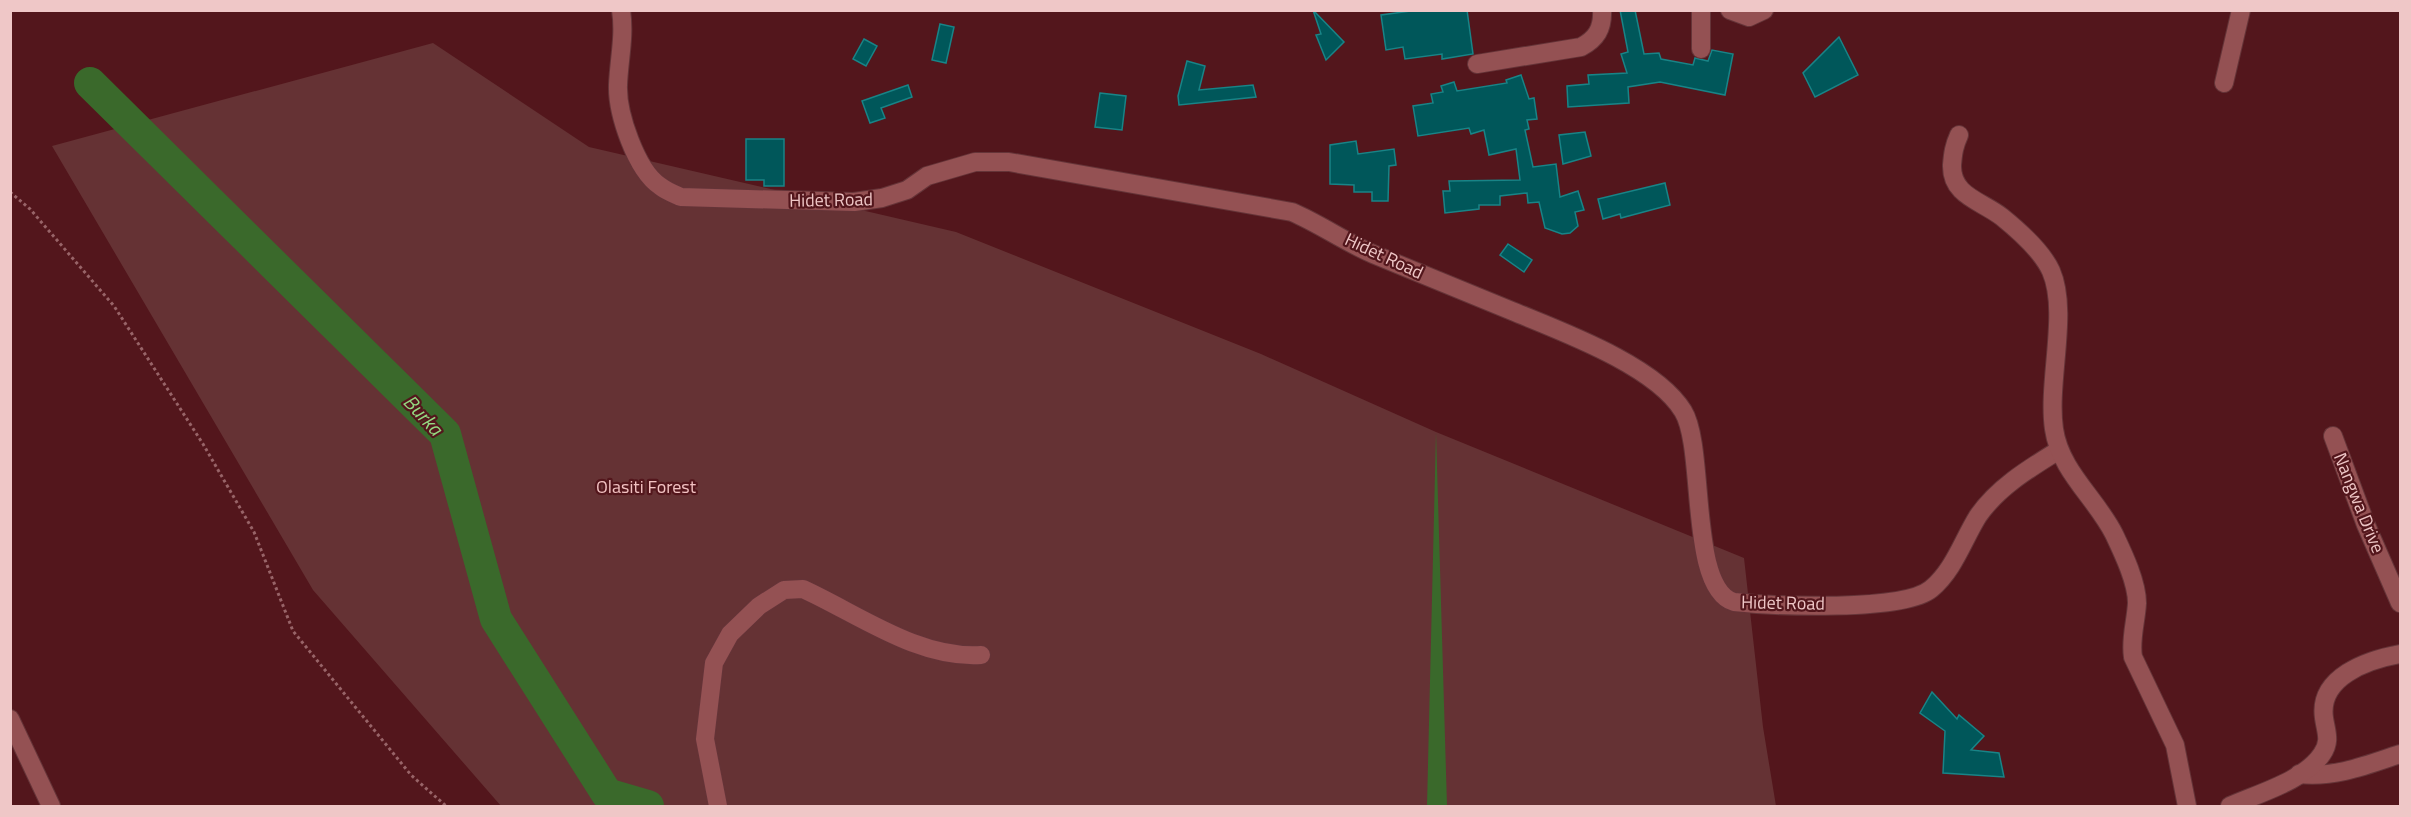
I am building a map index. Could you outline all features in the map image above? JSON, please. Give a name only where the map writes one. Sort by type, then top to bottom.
[{"type":"street","name":"Hidet Road","points":[[621,10],[624,29],[618,87],[625,128],[642,168],[659,186],[681,197],[854,202],[907,190],[927,176],[975,162],[1009,162],[1292,212],[1314,221],[1370,252],[1622,360],[1672,397],[1684,411],[1690,432],[1699,514],[1712,575],[1719,594],[1734,602],[1883,605],[1916,598],[1938,583],[1978,517],[1993,498],[2032,466],[2059,450]]},
{"type":"street","points":[[1478,64],[1581,47],[1594,40],[1600,30],[1602,10]]},
{"type":"street","points":[[1701,10],[1701,49]]},
{"type":"street","points":[[1730,10],[1749,16],[1764,10]]},
{"type":"street","points":[[2224,83],[2241,10]]},
{"type":"street","points":[[1959,135],[1953,147],[1952,174],[1958,188],[2002,217],[2025,239],[2044,260],[2054,281],[2058,312],[2052,376],[2053,425],[2059,450],[2114,535],[2133,584],[2137,607],[2132,644],[2133,657],[2175,746],[2187,807]]},
{"type":"street","name":"Nangwa Drive","points":[[2333,436],[2366,525],[2400,603]]},
{"type":"street","points":[[718,807],[705,739],[714,663],[730,634],[759,606],[784,590],[803,589],[916,643],[959,656],[981,655]]},
{"type":"street","points":[[2230,807],[2299,774],[2318,759],[2328,740],[2323,703],[2326,692],[2340,677],[2358,667],[2400,654]]},
{"type":"street","points":[[10,719],[51,807]]},
{"type":"street","points":[[2299,774],[2317,776],[2339,773],[2400,754]]},
{"type":"path","points":[[10,192],[30,209],[114,306],[196,434],[254,532],[293,631],[411,776],[446,807]]},
{"type":"green space","name":"Olasiti Forest","points":[[433,43],[589,147],[956,232],[1261,354],[1436,432],[1744,558],[1763,727],[1776,806],[501,806],[313,590],[52,146]]},
{"type":"shaded area","points":[[1436,432],[1447,806],[1427,806]]},
{"type":"building","points":[[1313,10],[1344,42],[1326,60],[1316,35],[1321,34]]},
{"type":"building","points":[[1418,10],[1467,10],[1473,54],[1442,59],[1442,54],[1405,59],[1403,47],[1386,50],[1381,15]]},
{"type":"building","points":[[1620,10],[1635,10],[1644,54],[1659,53],[1661,59],[1693,65],[1695,58],[1708,61],[1712,50],[1733,54],[1725,95],[1660,82],[1628,87],[1629,103],[1568,107],[1567,86],[1589,84],[1588,75],[1627,73],[1621,54],[1628,52]]},
{"type":"building","points":[[940,24],[954,27],[946,63],[932,60]]},
{"type":"building","points":[[1839,37],[1858,75],[1815,97],[1803,73]]},
{"type":"building","points":[[864,39],[877,46],[866,66],[853,59]]},
{"type":"building","points":[[1187,61],[1205,66],[1199,90],[1253,85],[1256,97],[1179,105],[1178,96]]},
{"type":"building","points":[[1521,75],[1529,99],[1534,98],[1537,119],[1527,120],[1529,129],[1525,130],[1533,167],[1556,164],[1560,197],[1578,191],[1584,210],[1575,212],[1578,226],[1570,233],[1562,234],[1545,228],[1539,202],[1528,203],[1527,193],[1500,196],[1500,205],[1479,205],[1479,209],[1445,213],[1443,191],[1450,191],[1449,181],[1520,180],[1516,149],[1489,155],[1484,130],[1471,134],[1469,128],[1418,136],[1413,106],[1433,103],[1431,94],[1443,92],[1441,86],[1454,82],[1457,91],[1507,83],[1506,80]]},
{"type":"building","points":[[908,85],[912,97],[881,108],[885,118],[870,123],[862,101]]},
{"type":"building","points":[[1100,93],[1126,96],[1122,130],[1095,127]]},
{"type":"building","points":[[1585,132],[1591,156],[1563,164],[1559,135]]},
{"type":"building","points":[[746,139],[784,139],[784,186],[764,186],[764,180],[746,180]]},
{"type":"building","points":[[1356,141],[1358,154],[1394,149],[1396,165],[1389,166],[1388,201],[1372,201],[1372,192],[1354,192],[1354,185],[1330,184],[1330,145]]},
{"type":"building","points":[[1665,183],[1670,205],[1621,218],[1620,214],[1603,219],[1598,199]]},
{"type":"building","points":[[1508,244],[1532,260],[1524,272],[1500,255]]},
{"type":"building","points":[[1932,692],[1957,719],[1959,715],[1984,736],[1971,750],[1999,753],[2004,777],[1943,773],[1945,731],[1920,713]]},
{"type":"waterway","name":"Burka","points":[[90,83],[445,434],[496,619],[607,794],[648,806]]}]
